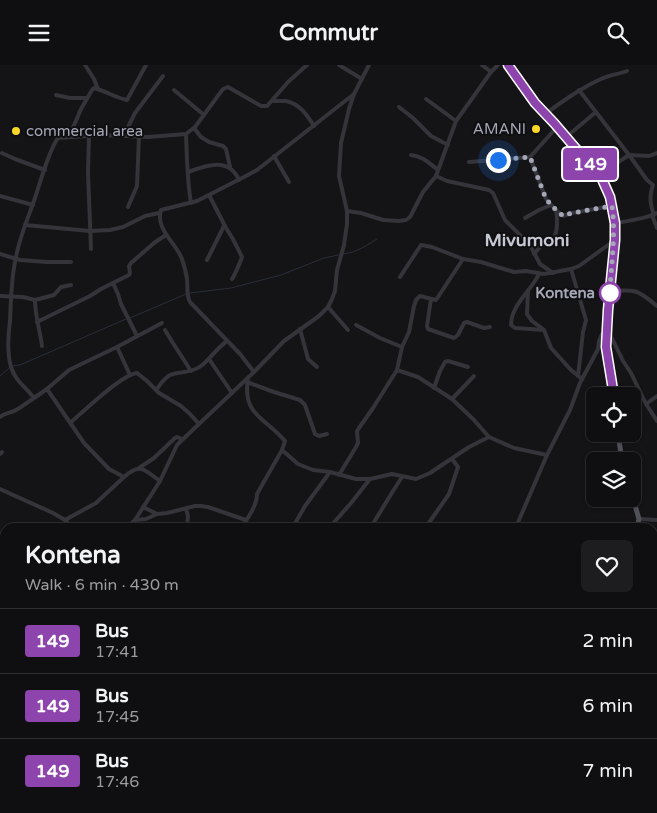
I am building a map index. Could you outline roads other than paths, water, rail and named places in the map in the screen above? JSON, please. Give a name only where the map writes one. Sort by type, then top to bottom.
[{"type":"main road","points":[[508,65],[535,103],[601,177],[610,197],[615,223],[615,240],[606,347],[613,387]]},
{"type":"main road","points":[[635,507],[638,523]]},
{"type":"street","points":[[85,65],[98,89]]},
{"type":"street","points":[[69,137],[86,98],[92,89],[98,89],[128,100],[146,65]]},
{"type":"street","points":[[34,398],[20,384],[11,367],[8,330],[11,296],[15,258],[24,225],[58,138],[89,135],[148,137],[186,134],[194,128],[223,89],[227,87],[261,107],[267,107],[307,65]]},
{"type":"street","points":[[339,65],[362,79]]},
{"type":"street","points":[[132,523],[160,481],[177,445],[182,439],[247,380],[284,341],[320,316],[328,307],[335,291],[337,271],[346,239],[347,211],[339,176],[341,143],[354,94],[369,65]]},
{"type":"street","points":[[482,65],[491,72]]},
{"type":"street","points":[[347,211],[383,220],[399,221],[410,217],[423,192],[436,176],[456,121],[498,65]]},
{"type":"street","points":[[545,114],[579,91],[603,78],[627,71]]},
{"type":"street","points":[[124,135],[135,113],[162,76]]},
{"type":"street","points":[[174,90],[204,115]]},
{"type":"street","points":[[579,91],[647,180],[653,185],[650,206],[657,228]]},
{"type":"street","points":[[24,225],[90,231],[116,229],[145,216],[159,213],[160,210],[191,203],[257,170],[354,94]]},
{"type":"street","points":[[56,95],[70,98],[86,98]]},
{"type":"street","points":[[426,99],[456,121]]},
{"type":"street","points":[[273,101],[285,101],[296,106],[306,114],[314,126]]},
{"type":"street","points":[[399,107],[431,136],[448,145]]},
{"type":"street","points":[[566,137],[596,112]]},
{"type":"street","points":[[469,163],[530,157],[557,127]]},
{"type":"street","points":[[194,128],[201,137],[226,149],[230,167]]},
{"type":"street","points":[[186,134],[188,187],[191,203]]},
{"type":"street","points":[[89,135],[88,173],[91,249]]},
{"type":"street","points":[[128,207],[137,186],[139,136]]},
{"type":"street","points":[[2,153],[45,170]]},
{"type":"street","points":[[601,177],[629,155],[649,156],[657,153]]},
{"type":"street","points":[[411,155],[423,158],[438,170]]},
{"type":"street","points":[[274,156],[289,182]]},
{"type":"street","points":[[530,157],[546,199],[563,216],[612,206]]},
{"type":"street","points":[[188,172],[217,164],[224,165],[230,167],[236,173],[239,180]]},
{"type":"street","points":[[436,176],[447,181],[491,191],[505,220],[531,247],[540,264],[553,273]]},
{"type":"street","points":[[210,195],[242,257],[232,279]]},
{"type":"street","points":[[0,196],[33,205]]},
{"type":"street","points":[[526,218],[551,205]]},
{"type":"street","points":[[534,254],[540,247],[554,239],[558,220],[556,210]]},
{"type":"street","points":[[159,213],[162,228],[182,259],[190,302],[240,354],[254,372]]},
{"type":"street","points":[[615,223],[654,214]]},
{"type":"street","points":[[207,260],[225,226]]},
{"type":"street","points":[[37,322],[129,275],[131,263],[166,235]]},
{"type":"street","points":[[400,277],[421,245],[432,247],[462,259],[481,262],[514,272],[526,271],[539,274],[571,269],[586,261],[615,240]]},
{"type":"street","points":[[0,254],[20,260],[71,262]]},
{"type":"street","points":[[339,475],[358,443],[357,431],[397,370],[402,347],[409,332],[416,300],[420,296],[436,300],[462,259]]},
{"type":"street","points":[[571,269],[586,320],[578,377]]},
{"type":"street","points":[[539,274],[522,298],[510,325],[515,328],[543,329]]},
{"type":"street","points":[[113,283],[137,336]]},
{"type":"street","points":[[0,296],[34,300],[54,295],[61,287],[72,285]]},
{"type":"street","points":[[610,291],[635,290],[657,307]]},
{"type":"street","points":[[528,291],[527,314],[532,321],[545,331],[551,348],[582,379]]},
{"type":"street","points":[[431,299],[428,329],[454,338],[458,335],[464,323],[467,322],[484,328],[490,327]]},
{"type":"street","points":[[34,300],[42,346]]},
{"type":"street","points":[[328,307],[348,331]]},
{"type":"street","points":[[0,417],[6,412],[17,410],[47,389],[69,370],[162,323]]},
{"type":"street","points":[[356,325],[402,347]]},
{"type":"street","points":[[300,329],[308,359],[317,367]]},
{"type":"street","points":[[165,330],[191,371]]},
{"type":"street","points":[[518,523],[547,455],[570,411],[582,379],[598,349],[602,334],[608,331],[646,404],[657,421]]},
{"type":"street","points":[[156,390],[171,375],[200,367],[227,341]]},
{"type":"street","points":[[117,347],[130,375]]},
{"type":"street","points":[[209,359],[232,393]]},
{"type":"street","points":[[434,388],[445,361],[468,367]]},
{"type":"street","points":[[397,370],[418,377],[452,399],[474,419],[488,437],[514,448],[547,455]]},
{"type":"street","points":[[70,423],[105,392],[130,375],[137,373],[163,396],[181,406],[199,424]]},
{"type":"street","points":[[452,399],[474,376]]},
{"type":"street","points":[[247,380],[274,392],[300,400],[305,405],[315,434],[319,437],[327,433]]},
{"type":"street","points":[[244,523],[257,498],[257,494],[282,450],[284,441],[253,411],[247,395],[247,380]]},
{"type":"street","points":[[47,389],[84,443],[109,469],[124,477]]},
{"type":"street","points":[[646,404],[657,397]]},
{"type":"street","points":[[282,450],[302,467],[313,470],[356,479],[370,479],[392,474],[416,479],[423,478],[469,447],[488,437]]},
{"type":"street","points":[[65,520],[96,503],[124,477],[154,458],[175,438],[182,439]]},
{"type":"street","points":[[429,523],[449,494],[458,467],[452,459]]},
{"type":"street","points":[[139,468],[144,469],[160,481]]},
{"type":"street","points":[[295,523],[305,505],[330,473]]},
{"type":"street","points":[[373,523],[402,477]]},
{"type":"street","points":[[334,523],[370,479]]},
{"type":"street","points":[[0,489],[48,510],[68,523]]},
{"type":"street","points":[[135,519],[146,519],[157,514],[195,506],[208,507],[246,520]]},
{"type":"street","points":[[143,507],[157,514]]},
{"type":"street","points":[[186,509],[187,523]]},
{"type":"street","points":[[638,519],[657,520]]},
{"type":"waterway","points":[[190,293],[231,288],[281,275],[324,258],[353,252],[377,239]]},
{"type":"waterway","points":[[130,318],[186,294]]},
{"type":"waterway","points":[[12,366],[20,365],[126,319]]},
{"type":"waterway","points":[[0,376],[9,368]]},
{"type":"place","name":"AMANI","points":[[536,129]]},
{"type":"place","name":"commercial area","points":[[16,131]]},
{"type":"place","name":"Kontena","points":[[610,293]]},
{"type":"district","name":"Mivumoni","points":[[527,240]]}]
